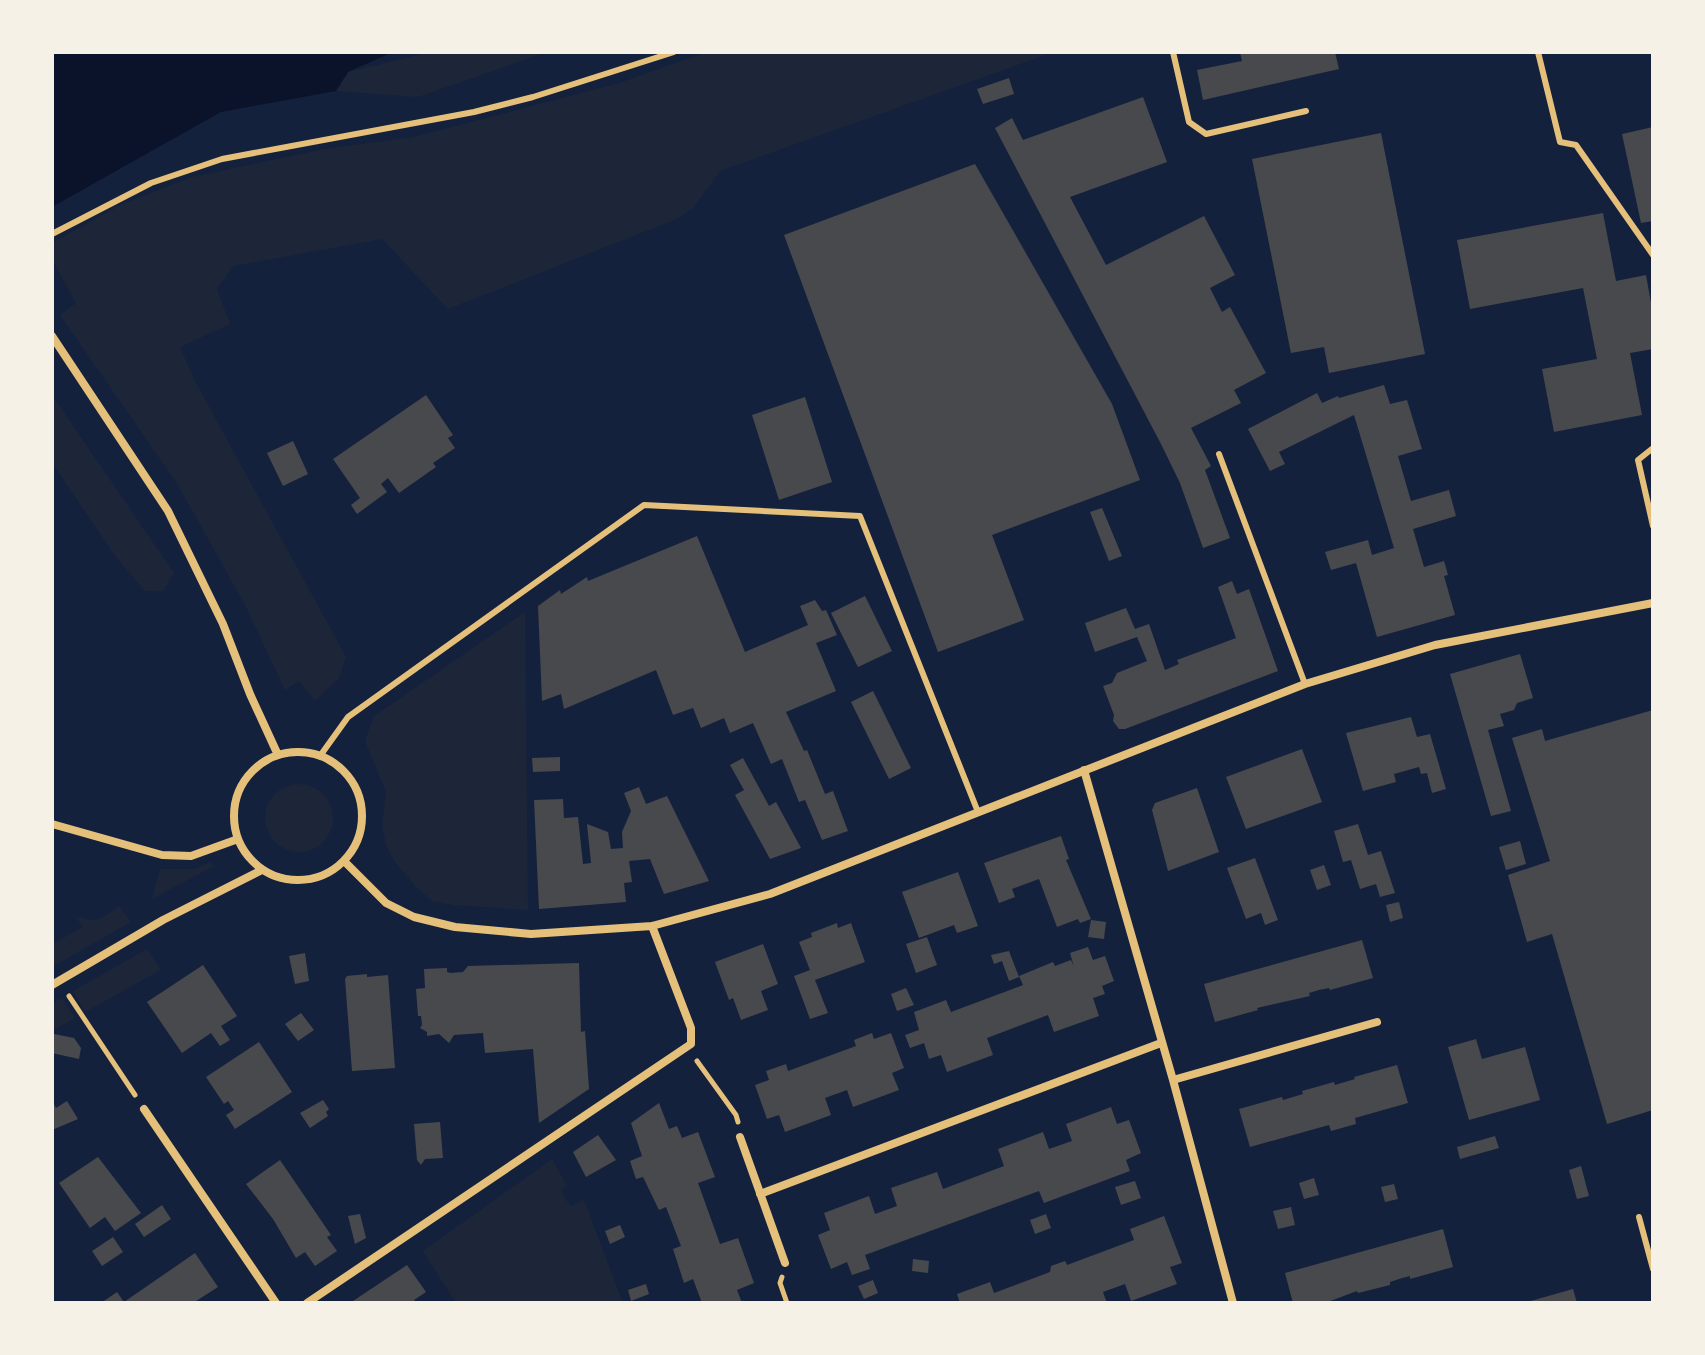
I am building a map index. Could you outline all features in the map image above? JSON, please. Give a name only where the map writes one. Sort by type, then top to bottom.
[{"type":"street","points":[[52,336],[168,511],[223,624],[278,755]]},
{"type":"street","points":[[344,861],[386,903],[414,917],[455,927],[531,934],[652,926],[770,894],[1305,684],[1435,645],[1653,603]]},
{"type":"street","points":[[299,751],[320,756],[339,766],[353,782],[361,802],[362,823],[356,844],[344,861],[321,875],[296,881],[278,877],[262,870],[247,856],[238,839],[234,805],[239,788],[262,762],[278,755],[299,751]]},
{"type":"street","points":[[1084,770],[1233,1303]]},
{"type":"street","points":[[52,824],[162,855],[191,856],[238,839]]},
{"type":"street","points":[[55,983],[163,920],[262,870]]},
{"type":"street","points":[[307,1303],[691,1044],[691,1028],[652,926]]},
{"type":"street","points":[[1173,1080],[1377,1022]]},
{"type":"street","points":[[760,1194],[1161,1043]]},
{"type":"street","points":[[144,1109],[276,1303]]},
{"type":"street","points":[[740,1137],[785,1263]]},
{"type":"lane","points":[[52,234],[151,183],[222,159],[474,112],[533,97],[674,52]]},
{"type":"lane","points":[[1173,52],[1189,122],[1206,134],[1306,111]]},
{"type":"lane","points":[[1538,52],[1560,142],[1576,145],[1653,255]]},
{"type":"lane","points":[[1653,448],[1638,460],[1653,526]]},
{"type":"lane","points":[[1219,454],[1305,684]]},
{"type":"lane","points":[[320,756],[348,717],[644,505],[827,512],[860,516],[978,812]]},
{"type":"lane","points":[[1639,1217],[1653,1269]]},
{"type":"path","points":[[55,983],[144,1109]]},
{"type":"path","points":[[687,1047],[736,1115],[740,1137]]},
{"type":"shaded area","points":[[52,52],[393,52],[348,72],[336,91],[221,112],[52,207]]},
{"type":"shaded area","points":[[430,52],[547,52],[418,97],[336,91],[348,72]]},
{"type":"shaded area","points":[[707,52],[1054,52],[720,171],[693,208],[677,219],[448,309],[382,239],[233,266],[217,289],[230,324],[180,347],[194,379],[346,657],[339,678],[315,701],[299,681],[285,690],[246,607],[178,485],[60,315],[76,303],[52,259],[52,243],[122,204],[192,177],[324,149],[414,137],[619,83]]},
{"type":"shaded area","points":[[52,395],[174,573],[163,591],[145,591],[116,557],[52,463]]},
{"type":"shaded area","points":[[525,612],[528,910],[432,901],[395,862],[386,845],[382,826],[386,792],[365,741],[373,717]]},
{"type":"shaded area","points":[[299,784],[323,794],[333,818],[323,842],[299,852],[275,842],[265,818],[275,794]]},
{"type":"shaded area","points":[[211,862],[214,866],[152,899],[160,869],[195,869]]},
{"type":"shaded area","points":[[119,906],[131,922],[52,967],[52,944],[83,927],[75,916],[99,919]]},
{"type":"shaded area","points":[[147,949],[161,970],[85,1012],[73,991]]},
{"type":"shaded area","points":[[62,998],[75,1018],[52,1031],[52,1004]]},
{"type":"shaded area","points":[[552,1159],[567,1186],[561,1190],[570,1206],[584,1200],[623,1303],[456,1303],[423,1251]]},
{"type":"building","points":[[1240,52],[1335,52],[1339,69],[1203,100],[1197,70],[1242,61]]},
{"type":"building","points":[[1009,78],[1014,94],[983,104],[977,89]]},
{"type":"building","points":[[1143,97],[1167,162],[1070,197],[1106,265],[1204,216],[1235,275],[1210,288],[1222,312],[1230,307],[1266,373],[1234,390],[1241,403],[1191,428],[1211,466],[1205,470],[1230,538],[1203,548],[1180,483],[1161,444],[995,128],[1012,118],[1023,140]]},
{"type":"building","points":[[1653,127],[1653,221],[1641,223],[1622,134]]},
{"type":"building","points":[[1381,133],[1425,354],[1329,373],[1324,347],[1291,353],[1252,159]]},
{"type":"building","points":[[975,164],[1112,404],[1140,480],[992,535],[1024,620],[938,652],[784,235]]},
{"type":"building","points":[[1603,213],[1616,281],[1646,275],[1653,314],[1653,349],[1630,353],[1642,415],[1554,432],[1542,369],[1597,359],[1583,288],[1470,309],[1457,240]]},
{"type":"building","points":[[1384,385],[1390,404],[1407,400],[1422,449],[1398,456],[1411,501],[1449,490],[1456,516],[1413,529],[1424,567],[1444,561],[1448,575],[1444,576],[1455,615],[1377,637],[1356,563],[1331,570],[1325,552],[1368,540],[1372,555],[1394,548],[1354,415],[1279,452],[1285,464],[1270,471],[1248,429],[1317,393],[1322,403]]},
{"type":"building","points":[[426,395],[453,435],[448,438],[455,448],[433,463],[436,467],[399,493],[388,478],[381,484],[387,492],[357,514],[351,505],[360,498],[333,459]]},
{"type":"building","points":[[805,397],[832,482],[779,500],[752,415]]},
{"type":"building","points":[[293,441],[308,474],[283,486],[267,453]]},
{"type":"building","points":[[1102,508],[1122,556],[1109,561],[1090,512]]},
{"type":"building","points":[[697,536],[745,652],[808,625],[800,606],[815,600],[822,611],[826,610],[837,635],[816,643],[836,691],[786,712],[804,751],[807,750],[825,794],[833,791],[848,831],[822,840],[805,800],[799,802],[782,759],[771,764],[753,723],[730,733],[724,718],[701,728],[693,708],[673,715],[656,670],[564,709],[561,694],[542,701],[538,606],[560,590],[561,594],[587,577],[588,581]]},
{"type":"building","points":[[1232,581],[1237,594],[1249,589],[1278,671],[1119,729],[1113,721],[1114,715],[1103,686],[1112,683],[1117,673],[1147,661],[1137,637],[1095,652],[1085,623],[1126,608],[1135,629],[1149,624],[1165,670],[1179,664],[1177,660],[1236,638],[1218,587]]},
{"type":"building","points":[[865,596],[892,651],[858,667],[831,613]]},
{"type":"building","points":[[1520,654],[1533,698],[1517,703],[1514,710],[1500,714],[1504,726],[1488,730],[1511,811],[1491,816],[1450,674]]},
{"type":"building","points":[[873,691],[911,768],[889,779],[851,702]]},
{"type":"building","points":[[1653,710],[1653,1110],[1607,1124],[1552,934],[1527,942],[1508,875],[1550,861],[1512,738],[1542,729],[1545,741]]},
{"type":"building","points":[[1411,717],[1417,737],[1430,734],[1446,789],[1432,793],[1427,773],[1421,774],[1419,767],[1394,774],[1396,782],[1363,791],[1346,733]]},
{"type":"building","points":[[1302,749],[1322,802],[1246,829],[1226,777]]},
{"type":"building","points":[[560,757],[560,771],[533,772],[532,758]]},
{"type":"building","points":[[743,758],[769,806],[776,802],[801,848],[770,859],[735,795],[744,790],[730,765]]},
{"type":"building","points":[[639,787],[646,804],[667,796],[709,881],[664,894],[650,859],[629,861],[632,882],[624,883],[626,902],[539,909],[534,800],[563,799],[564,818],[578,817],[583,864],[591,863],[587,824],[608,832],[611,849],[623,848],[622,832],[631,811],[624,793]]},
{"type":"building","points":[[1197,788],[1219,852],[1168,871],[1152,810],[1155,803]]},
{"type":"building","points":[[1358,824],[1368,855],[1381,851],[1395,893],[1380,897],[1376,884],[1360,889],[1351,860],[1343,862],[1334,831]]},
{"type":"building","points":[[1061,836],[1069,859],[1066,860],[1091,919],[1080,923],[1078,919],[1057,927],[1039,879],[1012,889],[1015,897],[999,903],[984,863]]},
{"type":"building","points":[[1520,841],[1526,864],[1506,870],[1499,847]]},
{"type":"building","points":[[1255,858],[1278,920],[1265,925],[1261,913],[1246,919],[1227,868]]},
{"type":"building","points":[[1324,865],[1331,885],[1317,890],[1310,870]]},
{"type":"building","points":[[958,872],[978,926],[957,933],[954,925],[919,938],[902,892]]},
{"type":"building","points":[[1399,902],[1403,918],[1390,922],[1386,905]]},
{"type":"building","points":[[1091,920],[1106,922],[1104,939],[1088,937]]},
{"type":"building","points":[[837,923],[838,928],[851,923],[865,962],[815,980],[828,1013],[810,1019],[794,976],[810,970],[799,942],[812,937],[811,933]]},
{"type":"building","points":[[927,937],[937,965],[916,973],[906,944]]},
{"type":"building","points":[[1362,940],[1373,978],[1319,990],[1309,993],[1310,996],[1257,1008],[1215,1022],[1204,984]]},
{"type":"building","points":[[763,944],[778,984],[761,991],[768,1010],[741,1020],[733,998],[729,1000],[715,962]]},
{"type":"building","points":[[1088,947],[1093,960],[1105,956],[1114,981],[1102,986],[1105,994],[1093,998],[1099,1016],[1054,1032],[1048,1015],[987,1038],[993,1055],[947,1072],[941,1055],[929,1059],[924,1043],[910,1048],[905,1035],[919,1030],[914,1012],[946,1000],[951,1012],[1023,985],[1019,976],[1053,962],[1055,966],[1071,960],[1074,967],[1070,953]]},
{"type":"building","points":[[1009,951],[1019,977],[1009,981],[1002,961],[994,964],[991,955]]},
{"type":"building","points":[[305,953],[309,981],[295,984],[289,956]]},
{"type":"building","points":[[579,963],[581,1032],[585,1031],[589,1089],[539,1123],[533,1049],[485,1053],[483,1033],[454,1035],[449,1043],[439,1034],[427,1036],[427,1032],[420,1028],[416,989],[425,988],[424,969],[447,968],[447,972],[451,973],[463,972],[468,966]]},
{"type":"building","points":[[203,965],[237,1016],[221,1026],[230,1040],[220,1046],[211,1033],[182,1053],[147,1002]]},
{"type":"building","points":[[367,974],[367,977],[388,975],[395,1068],[352,1071],[345,979],[347,976]]},
{"type":"building","points":[[906,988],[914,1005],[897,1011],[891,994]]},
{"type":"building","points":[[301,1013],[314,1030],[298,1041],[285,1024]]},
{"type":"building","points":[[872,1033],[874,1039],[891,1033],[904,1068],[892,1073],[899,1090],[853,1107],[847,1090],[825,1098],[831,1115],[785,1132],[779,1115],[767,1119],[755,1085],[769,1080],[766,1071],[786,1064],[788,1071],[856,1046],[854,1040]]},
{"type":"building","points":[[54,1034],[74,1038],[81,1048],[79,1059],[52,1053]]},
{"type":"building","points":[[1476,1039],[1482,1059],[1525,1047],[1540,1100],[1469,1120],[1448,1047]]},
{"type":"building","points":[[259,1042],[292,1092],[235,1129],[226,1115],[234,1110],[228,1101],[224,1104],[206,1077]]},
{"type":"building","points":[[1397,1065],[1408,1103],[1355,1118],[1356,1124],[1331,1131],[1329,1125],[1250,1147],[1239,1109],[1282,1097],[1283,1100],[1303,1094],[1302,1091],[1334,1082],[1335,1085]]},
{"type":"building","points":[[323,1100],[329,1109],[326,1112],[328,1116],[310,1128],[300,1113]]},
{"type":"building","points":[[52,1101],[56,1108],[67,1101],[78,1119],[52,1130]]},
{"type":"building","points":[[659,1103],[669,1129],[677,1126],[682,1138],[698,1132],[715,1177],[698,1183],[720,1244],[738,1238],[754,1283],[737,1290],[742,1303],[702,1303],[693,1279],[684,1283],[673,1249],[681,1246],[666,1207],[659,1210],[643,1177],[636,1179],[630,1161],[642,1156],[631,1123]]},
{"type":"building","points":[[1111,1107],[1117,1124],[1129,1120],[1141,1153],[1126,1160],[1130,1171],[1044,1203],[1039,1191],[865,1255],[870,1269],[852,1275],[847,1262],[831,1269],[818,1235],[830,1230],[824,1213],[869,1196],[875,1214],[897,1206],[891,1188],[937,1172],[943,1189],[1004,1166],[998,1149],[1043,1132],[1049,1149],[1072,1141],[1066,1124]]},
{"type":"building","points":[[440,1122],[443,1158],[425,1159],[421,1165],[417,1160],[414,1124]]},
{"type":"building","points":[[598,1135],[616,1160],[586,1177],[573,1152]]},
{"type":"building","points":[[1495,1136],[1499,1148],[1460,1159],[1457,1147]]},
{"type":"building","points":[[98,1157],[141,1213],[115,1231],[105,1217],[90,1228],[59,1183]]},
{"type":"building","points":[[280,1160],[331,1235],[327,1237],[337,1251],[315,1266],[305,1252],[296,1258],[273,1219],[246,1184]]},
{"type":"building","points":[[1581,1166],[1589,1196],[1577,1199],[1569,1170]]},
{"type":"building","points":[[1314,1178],[1319,1195],[1304,1199],[1299,1183]]},
{"type":"building","points":[[1135,1181],[1141,1198],[1121,1205],[1115,1187]]},
{"type":"building","points":[[1394,1184],[1398,1199],[1385,1202],[1381,1187]]},
{"type":"building","points":[[162,1205],[171,1219],[144,1237],[135,1224]]},
{"type":"building","points":[[1291,1207],[1295,1225],[1278,1229],[1273,1211]]},
{"type":"building","points":[[360,1214],[366,1238],[355,1244],[348,1216]]},
{"type":"building","points":[[1046,1214],[1051,1228],[1035,1234],[1030,1220]]},
{"type":"building","points":[[1164,1216],[1182,1263],[1170,1267],[1177,1284],[1131,1301],[1125,1284],[1103,1292],[1107,1303],[960,1303],[957,1294],[990,1282],[994,1293],[1050,1272],[1051,1266],[1065,1261],[1067,1265],[1134,1240],[1130,1229]]},
{"type":"building","points":[[620,1225],[625,1237],[610,1244],[605,1231]]},
{"type":"building","points":[[1443,1229],[1453,1267],[1399,1279],[1390,1282],[1390,1285],[1357,1291],[1325,1303],[1293,1303],[1285,1273]]},
{"type":"building","points":[[113,1237],[123,1252],[102,1266],[92,1251]]},
{"type":"building","points":[[195,1253],[218,1287],[193,1303],[101,1303],[117,1292],[124,1302]]},
{"type":"building","points":[[913,1259],[929,1261],[928,1273],[912,1271]]},
{"type":"building","points":[[407,1265],[426,1292],[414,1300],[416,1303],[350,1303]]},
{"type":"building","points":[[873,1280],[878,1293],[864,1299],[858,1286]]},
{"type":"building","points":[[646,1284],[649,1294],[631,1301],[628,1290]]},
{"type":"building","points":[[1573,1289],[1577,1303],[1527,1302]]}]
